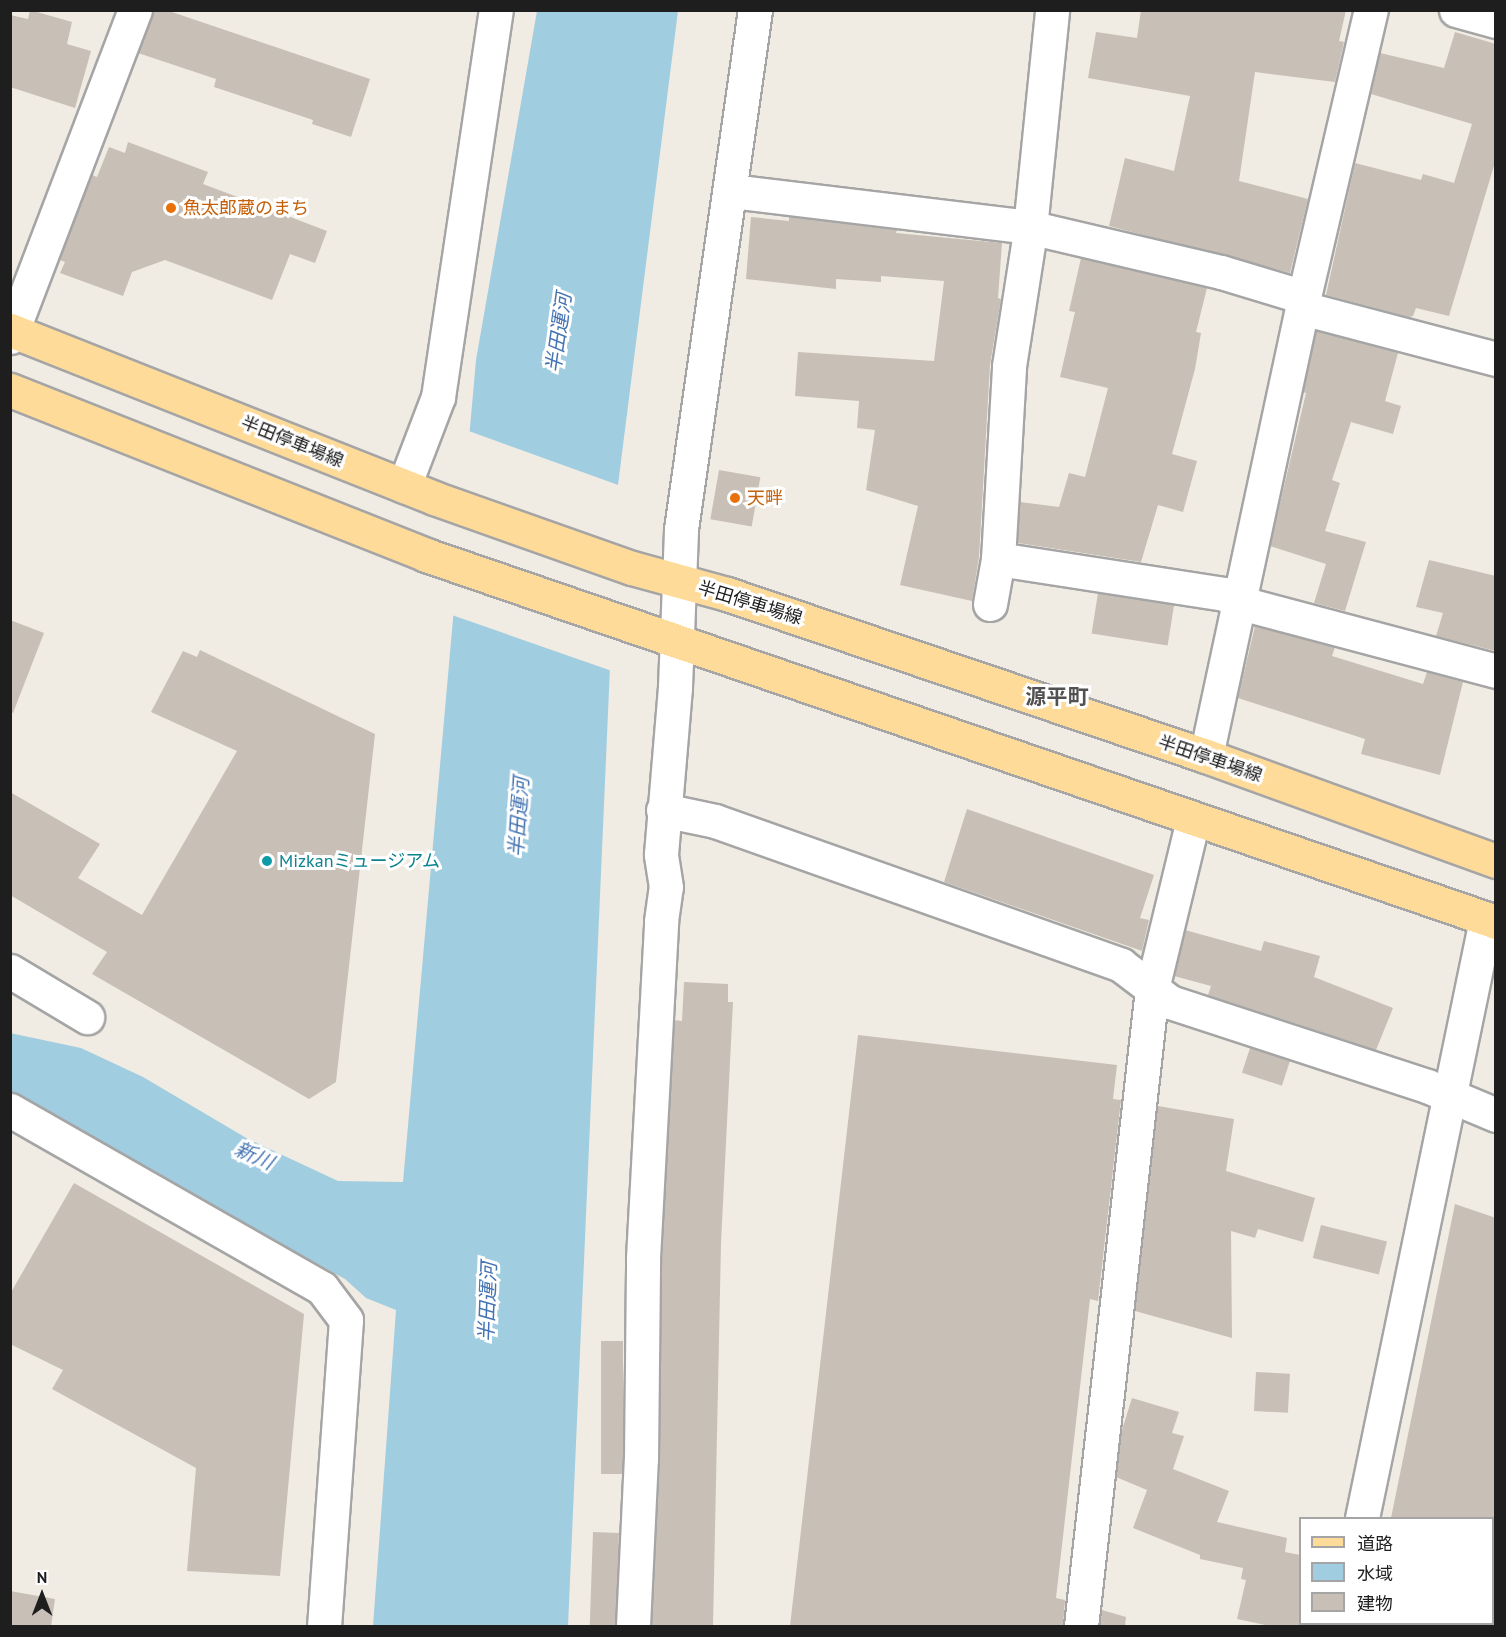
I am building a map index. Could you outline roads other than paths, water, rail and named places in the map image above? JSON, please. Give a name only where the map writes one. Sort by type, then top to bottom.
[{"type":"main road","name":"半田停車場線","points":[[11,332],[434,498],[619,564],[727,594],[1494,853]]},
{"type":"main road","points":[[10,390],[426,555],[1491,921]]},
{"type":"street","points":[[11,332],[135,10]]},
{"type":"street","points":[[404,486],[438,397],[496,10]]},
{"type":"street","points":[[633,1626],[641,1459],[643,1258],[661,921],[666,887],[660,854],[676,640],[681,530],[732,191],[755,10]]},
{"type":"street","points":[[990,604],[998,559],[1009,366],[1029,227],[1052,10]]},
{"type":"street","points":[[1206,756],[1303,302],[1371,10]]},
{"type":"street","points":[[1456,10],[1496,21]]},
{"type":"street","points":[[732,191],[1029,227],[1221,272],[1303,302],[1496,359]]},
{"type":"street","points":[[998,559],[1224,594],[1238,600],[1496,671]]},
{"type":"street","points":[[663,810],[736,828],[1121,965],[1170,1002],[1257,1028],[1496,1115]]},
{"type":"street","points":[[1081,1626],[1152,989],[1193,819]]},
{"type":"street","points":[[1362,1517],[1449,1097],[1491,921]]},
{"type":"street","points":[[10,971],[87,1017]]},
{"type":"street","points":[[10,1110],[322,1287],[346,1320],[324,1626]]},
{"type":"water","points":[[537,11],[678,11],[618,485],[568,1626],[373,1626],[396,1310],[366,1298],[345,1279],[11,1095],[10,1033],[81,1048],[143,1077],[248,1139],[338,1181],[403,1182],[476,360]]},
{"type":"place","name":"魚太郎蔵のまち","points":[[171,208]]},
{"type":"place","name":"天畔","points":[[735,498]]},
{"type":"place","name":"Mizkanミュージアム","points":[[267,861]]},
{"type":"district","name":"源平町","points":[[1057,697]]},
{"type":"water label","name":"半田運河","points":[[559,333]]},
{"type":"water label","name":"半田運河","points":[[519,817]]},
{"type":"water label","name":"新川","points":[[254,1156]]},
{"type":"water label","name":"半田運河","points":[[488,1302]]}]
